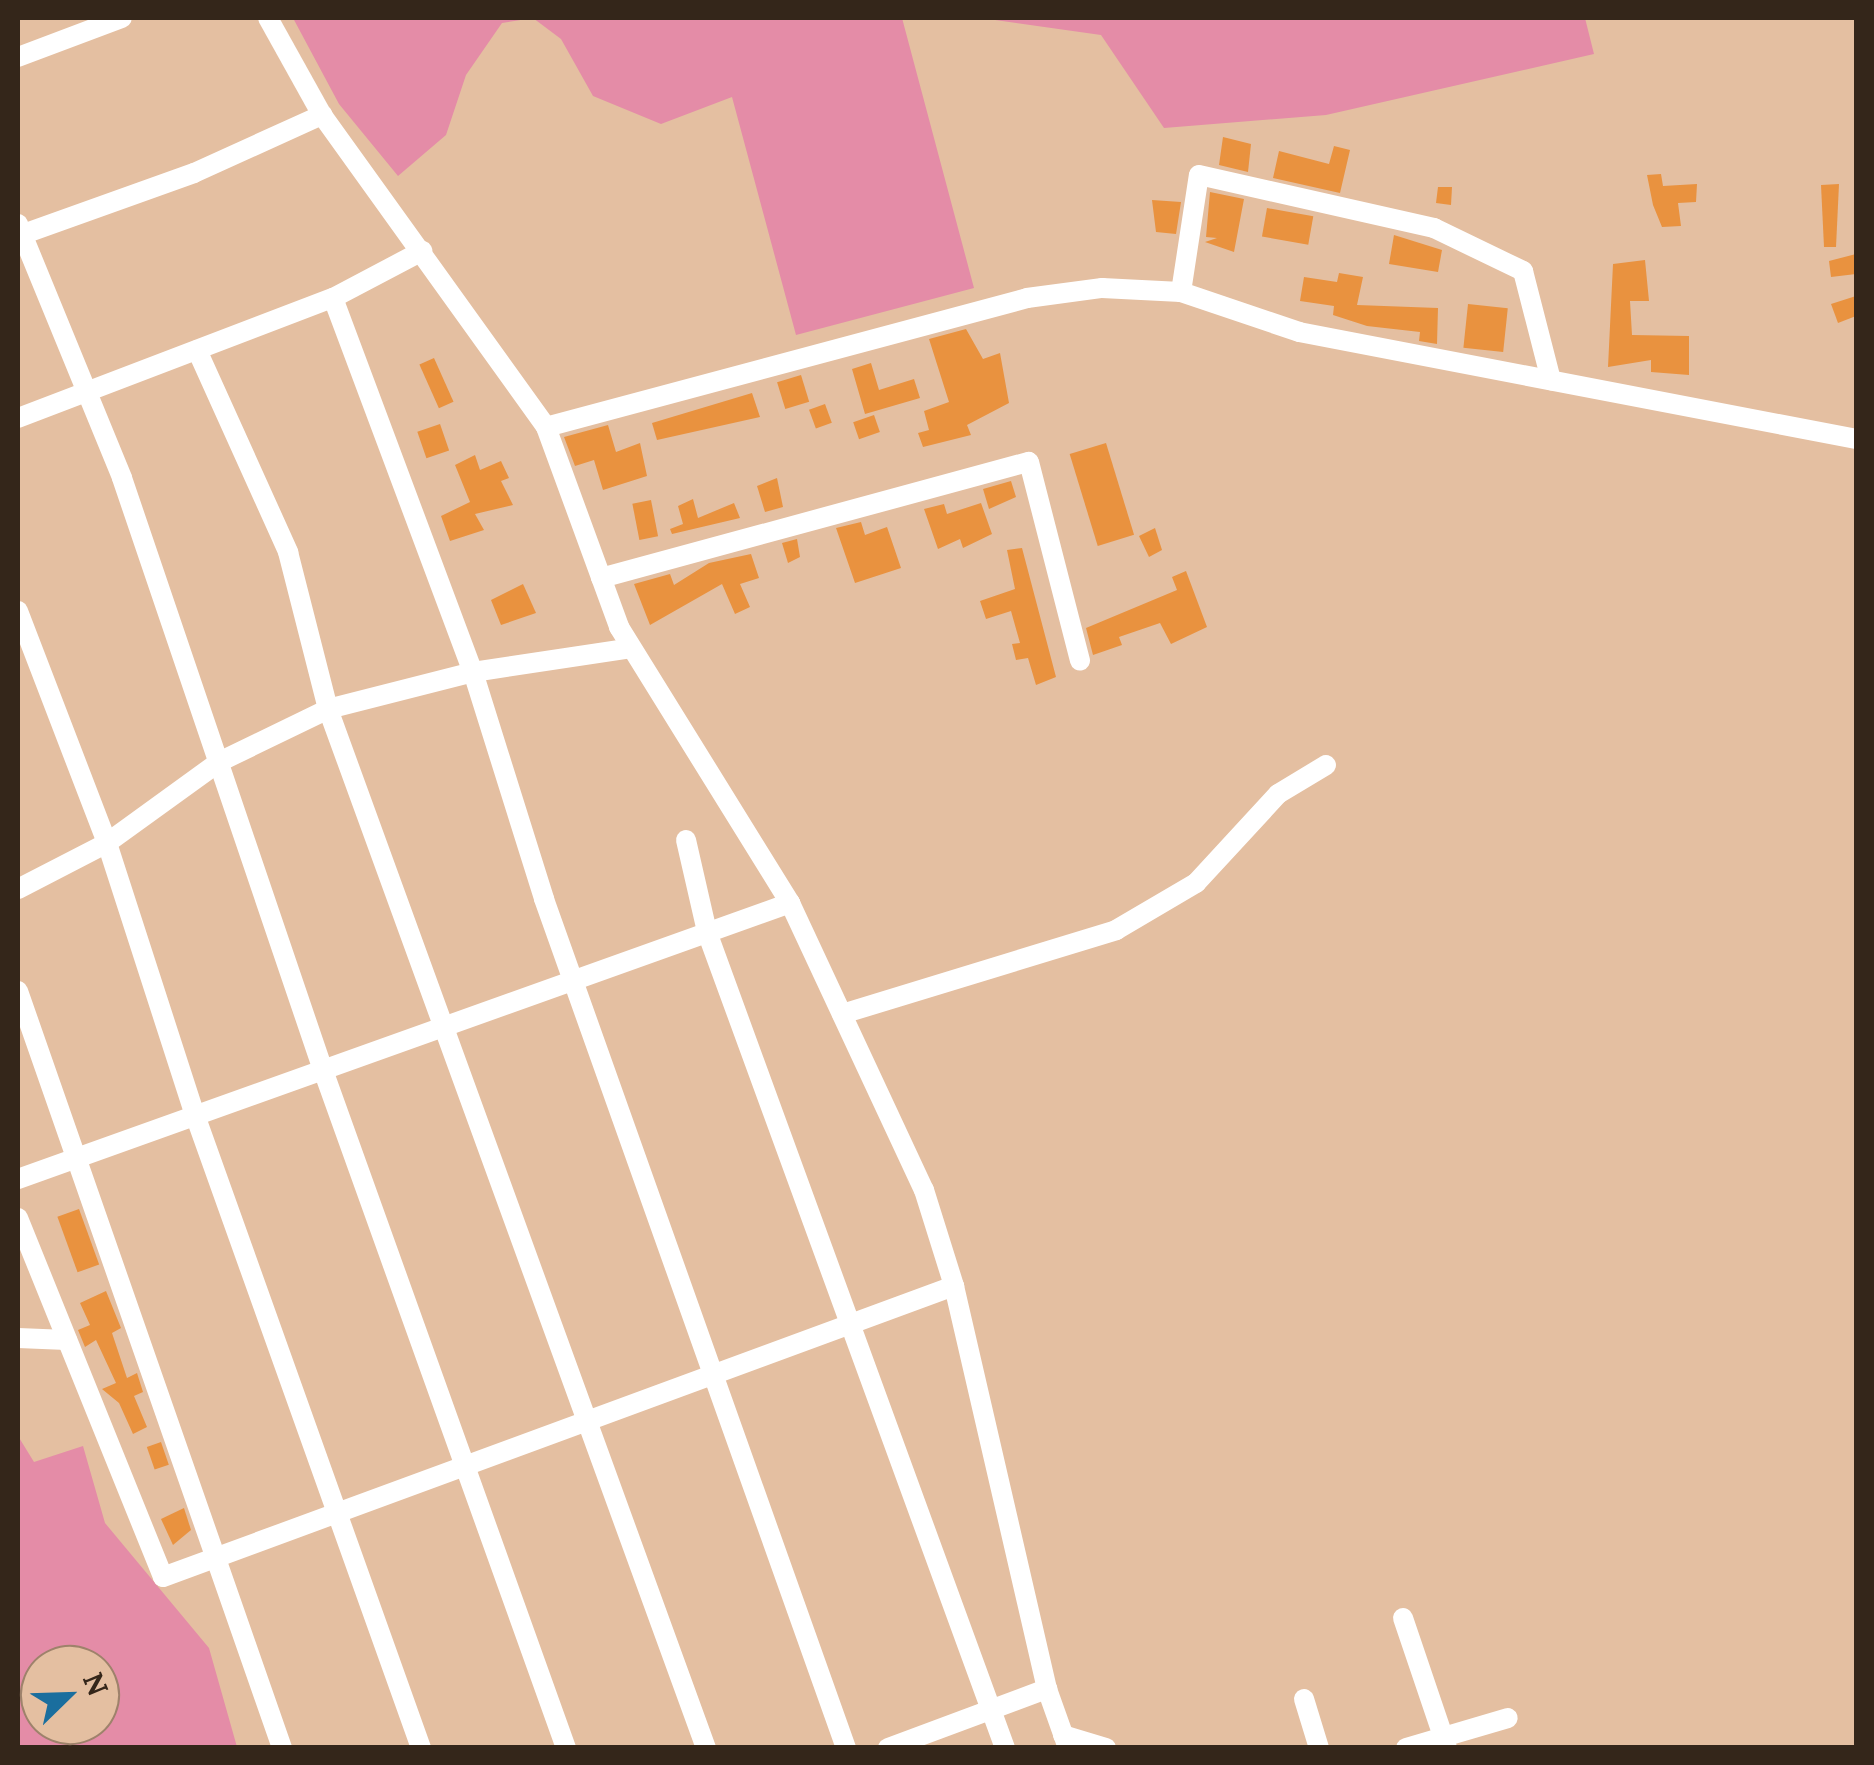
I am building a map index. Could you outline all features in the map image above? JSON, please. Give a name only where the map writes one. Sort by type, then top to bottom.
[{"type":"street","points":[[18,57],[122,18]]},
{"type":"street","points":[[268,18],[322,115],[546,427],[601,578],[632,648],[790,903],[924,1190],[954,1286],[1047,1689],[1065,1741],[1106,1748]]},
{"type":"street","points":[[322,115],[194,173],[19,232],[122,478],[323,1070],[566,1748]]},
{"type":"street","points":[[1181,292],[1199,175],[1434,228],[1523,271],[1551,380]]},
{"type":"street","points":[[18,418],[333,298],[422,251]]},
{"type":"street","points":[[546,427],[1027,298],[1102,288],[1181,292],[1300,332],[1856,439]]},
{"type":"street","points":[[333,298],[473,672],[489,738],[846,1748]]},
{"type":"street","points":[[197,350],[288,552],[328,709],[590,1420],[706,1748]]},
{"type":"street","points":[[601,578],[1029,462],[1080,661]]},
{"type":"street","points":[[18,611],[106,844],[195,1115],[341,1511],[421,1748]]},
{"type":"street","points":[[18,889],[106,844],[219,762],[328,709],[473,672],[632,648]]},
{"type":"street","points":[[842,1014],[1116,930],[1196,882],[1278,794],[1326,765]]},
{"type":"street","points":[[686,840],[707,932],[853,1323],[1004,1748]]},
{"type":"street","points":[[18,1179],[790,903]]},
{"type":"street","points":[[18,990],[220,1556],[282,1748]]},
{"type":"street","points":[[18,1218],[163,1577],[954,1286]]},
{"type":"street","points":[[18,1338],[67,1340]]},
{"type":"street","points":[[1403,1618],[1445,1742]]},
{"type":"street","points":[[888,1748],[1047,1689]]},
{"type":"street","points":[[1304,1699],[1319,1748]]},
{"type":"street","points":[[1406,1748],[1445,1742],[1508,1718]]},
{"type":"shaded area","points":[[293,18],[533,18],[502,23],[466,75],[446,135],[398,176],[339,104]]},
{"type":"shaded area","points":[[533,18],[902,18],[974,288],[796,335],[732,97],[661,124],[593,96],[561,39]]},
{"type":"shaded area","points":[[981,18],[1585,18],[1594,54],[1326,115],[1164,128],[1101,35]]},
{"type":"shaded area","points":[[18,1436],[34,1462],[83,1446],[105,1523],[209,1648],[237,1747],[18,1747]]},
{"type":"building","points":[[1223,137],[1251,144],[1248,172],[1219,165]]},
{"type":"building","points":[[1334,146],[1350,150],[1340,193],[1273,178],[1279,151],[1329,164]]},
{"type":"building","points":[[1661,174],[1663,186],[1697,184],[1696,202],[1678,203],[1681,226],[1662,227],[1653,205],[1647,175]]},
{"type":"building","points":[[1839,184],[1836,247],[1824,247],[1821,185]]},
{"type":"building","points":[[1438,187],[1452,187],[1451,205],[1436,203]]},
{"type":"building","points":[[1210,192],[1244,199],[1234,252],[1205,242],[1217,238],[1206,237]]},
{"type":"building","points":[[1152,200],[1181,202],[1176,234],[1156,232]]},
{"type":"building","points":[[1267,208],[1313,216],[1308,245],[1262,237]]},
{"type":"building","points":[[1394,235],[1442,250],[1438,272],[1389,264]]},
{"type":"building","points":[[1856,254],[1856,274],[1831,277],[1829,261]]},
{"type":"building","points":[[1645,260],[1649,301],[1630,301],[1632,335],[1689,336],[1689,375],[1651,372],[1651,360],[1608,367],[1613,264]]},
{"type":"building","points":[[1339,273],[1363,277],[1357,305],[1438,308],[1437,344],[1419,341],[1420,332],[1367,326],[1333,315],[1334,306],[1300,301],[1304,277],[1337,282]]},
{"type":"building","points":[[1856,296],[1856,316],[1838,323],[1831,304]]},
{"type":"building","points":[[1468,304],[1508,308],[1503,352],[1463,348]]},
{"type":"building","points":[[966,329],[983,359],[1000,353],[1009,403],[967,425],[971,435],[923,447],[918,433],[929,430],[924,411],[949,402],[929,339]]},
{"type":"building","points":[[434,358],[454,402],[439,408],[419,365]]},
{"type":"building","points":[[871,363],[879,390],[914,379],[920,398],[865,414],[852,369]]},
{"type":"building","points":[[801,375],[809,402],[785,409],[777,382]]},
{"type":"building","points":[[752,393],[760,417],[657,440],[652,423]]},
{"type":"building","points":[[825,404],[832,423],[816,429],[809,410]]},
{"type":"building","points":[[874,415],[880,432],[859,439],[853,422]]},
{"type":"building","points":[[440,424],[449,450],[426,458],[417,432]]},
{"type":"building","points":[[608,425],[616,452],[640,443],[647,476],[603,490],[594,460],[575,466],[564,437]]},
{"type":"building","points":[[1106,443],[1134,535],[1098,546],[1070,454]]},
{"type":"building","points":[[475,455],[480,470],[501,461],[509,478],[501,481],[513,505],[475,514],[484,530],[450,541],[441,516],[470,502],[455,465]]},
{"type":"building","points":[[777,478],[783,507],[765,512],[757,486]]},
{"type":"building","points":[[1011,481],[1016,497],[989,509],[983,489]]},
{"type":"building","points":[[693,499],[698,518],[734,503],[740,518],[672,534],[670,529],[683,524],[678,506]]},
{"type":"building","points":[[651,500],[658,536],[639,540],[632,504]]},
{"type":"building","points":[[981,503],[992,534],[963,548],[960,539],[938,549],[924,509],[944,504],[947,514]]},
{"type":"building","points":[[861,522],[865,535],[887,527],[901,568],[855,583],[836,528]]},
{"type":"building","points":[[1155,528],[1162,550],[1149,557],[1139,536]]},
{"type":"building","points":[[797,539],[800,557],[788,563],[782,543]]},
{"type":"building","points":[[1022,548],[1056,677],[1036,685],[1028,658],[1016,660],[1012,644],[1020,643],[1011,611],[986,619],[980,601],[1015,589],[1007,550]]},
{"type":"building","points":[[751,554],[759,578],[740,584],[750,607],[735,614],[722,584],[650,625],[634,584],[670,574],[674,585],[709,563]]},
{"type":"building","points":[[1186,571],[1207,627],[1171,644],[1160,623],[1119,637],[1122,645],[1093,655],[1086,628],[1177,590],[1172,577]]},
{"type":"building","points":[[523,584],[536,613],[501,625],[491,600]]},
{"type":"building","points":[[79,1209],[99,1264],[78,1272],[57,1217]]},
{"type":"building","points":[[106,1291],[121,1328],[112,1333],[127,1378],[137,1373],[143,1392],[134,1396],[147,1427],[133,1434],[119,1403],[102,1389],[116,1383],[96,1340],[85,1347],[78,1330],[90,1325],[80,1303]]},
{"type":"building","points":[[161,1442],[169,1465],[155,1470],[147,1447]]},
{"type":"building","points":[[184,1508],[191,1530],[173,1545],[161,1519]]}]
